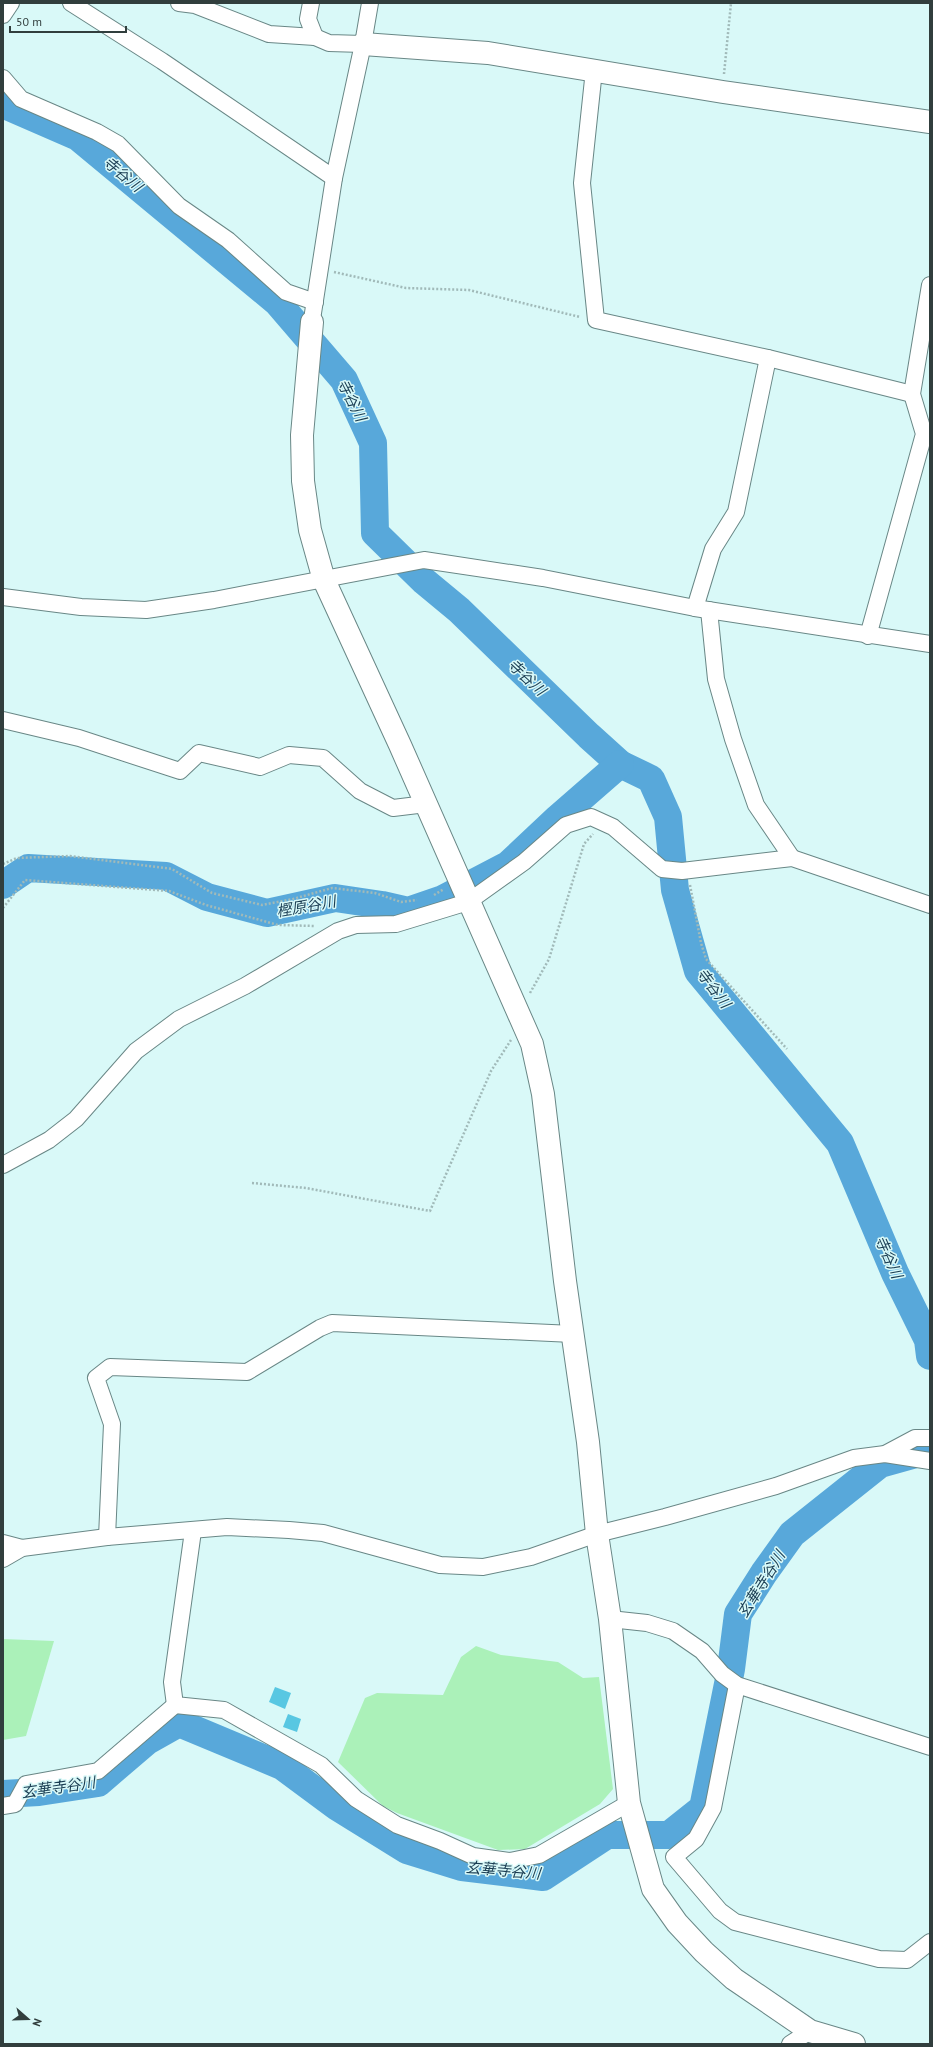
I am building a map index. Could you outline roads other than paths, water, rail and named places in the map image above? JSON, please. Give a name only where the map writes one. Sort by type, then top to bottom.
[{"type":"street","points":[[3,15],[11,3]]},
{"type":"street","points":[[71,3],[162,61],[334,178]]},
{"type":"street","points":[[179,3],[195,5],[269,34],[315,36],[329,44],[363,44],[488,53],[723,92],[930,122]]},
{"type":"street","points":[[311,3],[308,19],[315,36]]},
{"type":"street","points":[[370,3],[363,44],[334,178],[307,360],[302,435],[303,481],[310,530],[324,580],[426,804],[532,1044],[543,1094],[588,1442],[597,1534],[610,1619],[632,1813],[653,1889],[677,1923],[693,1941],[734,1979],[808,2037],[854,2044]]},
{"type":"street","points":[[594,70],[582,183],[596,320],[768,358],[912,394]]},
{"type":"street","points":[[3,78],[21,99],[97,132],[118,144],[178,206],[228,240],[286,292],[313,312]]},
{"type":"street","points":[[868,636],[924,434],[912,394],[930,285]]},
{"type":"street","points":[[768,358],[736,512],[713,549],[702,609],[716,679],[733,739],[756,805],[792,858]]},
{"type":"street","points":[[3,597],[81,607],[146,610],[214,600],[424,560],[543,578],[702,609],[868,636],[930,644]]},
{"type":"street","points":[[3,720],[79,738],[180,771],[198,753],[260,768],[289,755],[323,758],[360,791],[393,808],[426,804]]},
{"type":"street","points":[[3,1166],[49,1140],[76,1119],[136,1051],[179,1019],[245,986],[338,931],[356,925],[396,924],[468,902],[524,862],[566,825],[590,817],[613,827],[662,869],[685,871],[792,858],[873,884],[930,905]]},
{"type":"street","points":[[107,1537],[112,1424],[96,1378],[110,1367],[247,1372],[320,1328],[332,1323],[573,1334]]},
{"type":"street","points":[[885,1454],[916,1438],[930,1438]]},
{"type":"street","points":[[3,1543],[22,1548],[107,1537],[227,1527],[289,1530],[322,1534],[440,1565],[483,1567],[531,1557],[597,1534],[776,1486],[854,1458],[885,1454],[924,1461]]},
{"type":"street","points":[[175,1705],[172,1682],[192,1531]]},
{"type":"street","points":[[3,1559],[22,1548]]},
{"type":"street","points":[[610,1619],[646,1623],[673,1631],[702,1651],[722,1674],[737,1685],[930,1747]]},
{"type":"street","points":[[737,1685],[713,1808],[696,1839],[674,1857],[720,1911],[734,1922],[879,1959],[907,1960],[930,1942]]},
{"type":"street","points":[[9,1805],[26,1784],[98,1771],[175,1705],[224,1710],[321,1765],[356,1799],[397,1825],[440,1840],[473,1856],[510,1861],[539,1855],[632,1813]]},
{"type":"street","points":[[790,2044],[808,2037]]},
{"type":"waterway","name":"寺谷川","points":[[3,99],[9,107],[78,137],[277,302],[344,380],[373,443],[375,533],[424,581],[459,610],[620,764],[651,779],[668,817],[675,890],[698,971],[840,1143],[895,1273],[928,1340],[930,1356]]},
{"type":"waterway","name":"樫原谷川","points":[[3,885],[28,868],[166,876],[207,897],[267,913],[335,898],[382,905],[408,911],[443,899],[508,865],[558,818],[620,764]]},
{"type":"waterway","name":"玄華寺谷川","points":[[3,1794],[39,1792],[98,1783],[147,1741],[179,1723],[282,1766],[336,1806],[407,1850],[462,1867],[543,1877],[607,1835],[669,1835],[703,1808],[731,1669],[738,1614],[764,1573],[792,1534],[880,1464],[930,1450]]}]
